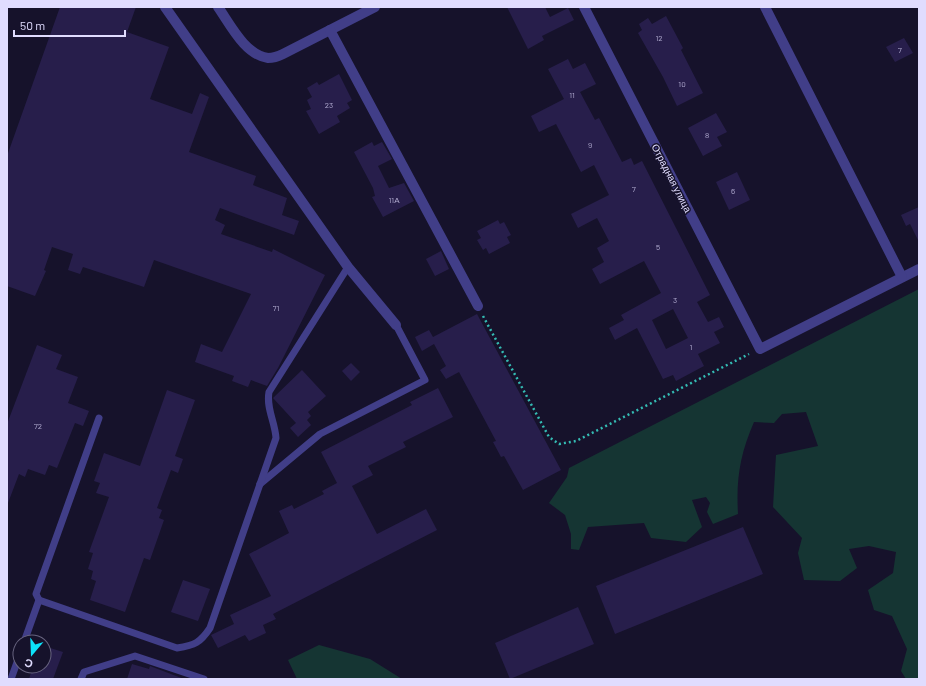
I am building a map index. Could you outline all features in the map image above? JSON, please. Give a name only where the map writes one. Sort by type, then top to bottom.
[{"type":"street","points":[[165,7],[348,268],[396,325]]},
{"type":"street","points":[[218,7],[245,44],[258,55],[269,58],[284,54],[374,7]]},
{"type":"street","name":"Отрадная улица","points":[[584,7],[760,349]]},
{"type":"street","points":[[765,7],[902,277]]},
{"type":"street","points":[[330,30],[478,306]]},
{"type":"street","points":[[760,349],[919,269]]},
{"type":"lane","points":[[99,418],[36,594],[39,600],[177,648],[192,646],[202,639],[210,628],[276,438],[275,427],[269,408],[269,392],[348,268]]},
{"type":"lane","points":[[260,485],[320,434],[425,380],[396,325]]},
{"type":"lane","points":[[27,634],[39,600]]},
{"type":"lane","points":[[81,679],[84,672],[135,656],[204,679]]},
{"type":"path","points":[[478,306],[549,437],[559,444],[576,441],[760,349]]},
{"type":"green space","points":[[919,289],[919,679],[906,679],[901,671],[907,649],[892,616],[874,610],[868,590],[893,573],[896,552],[869,546],[849,549],[857,568],[840,581],[804,580],[798,553],[802,538],[773,507],[776,455],[818,446],[806,412],[782,414],[774,423],[754,422],[745,445],[738,478],[738,514],[713,524],[707,512],[710,503],[706,497],[692,500],[702,527],[686,542],[651,538],[644,523],[588,527],[579,550],[571,549],[571,534],[565,515],[549,503],[567,477],[569,468]]},
{"type":"green space","points":[[319,645],[370,659],[402,679],[297,679],[288,660]]},
{"type":"building","points":[[60,7],[136,7],[127,32],[169,47],[150,99],[192,114],[200,93],[209,97],[189,152],[256,176],[253,185],[287,198],[282,215],[299,221],[294,235],[220,208],[215,220],[225,225],[221,234],[272,252],[273,249],[325,275],[278,368],[267,386],[251,380],[248,387],[232,381],[234,376],[195,362],[201,344],[222,352],[251,294],[154,260],[144,287],[83,267],[80,274],[68,270],[73,254],[52,247],[44,270],[46,271],[35,296],[7,286],[7,156]]},
{"type":"building","points":[[507,7],[545,7],[550,17],[568,8],[574,20],[542,36],[544,40],[528,49]]},
{"type":"building","points":[[666,16],[683,48],[681,50],[703,93],[677,106],[663,77],[638,33],[642,30],[639,24],[648,18],[652,24]]},
{"type":"building","points":[[904,38],[913,53],[895,62],[886,47]]},
{"type":"building","points":[[568,59],[573,69],[585,63],[596,84],[580,92],[595,120],[599,118],[622,162],[631,158],[634,165],[642,161],[710,295],[697,302],[708,322],[719,317],[724,327],[714,332],[720,343],[698,354],[704,366],[676,381],[673,375],[663,379],[637,328],[615,340],[609,328],[624,320],[621,315],[661,293],[644,261],[600,284],[592,269],[604,262],[597,248],[609,241],[597,218],[578,228],[571,214],[609,195],[594,165],[581,172],[556,124],[539,132],[531,116],[564,99],[548,69]],"holes":[[[673,309],[688,338],[666,349],[652,320]]]},
{"type":"building","points":[[339,74],[352,100],[347,103],[350,108],[337,116],[340,122],[319,134],[306,111],[311,109],[307,100],[312,97],[307,88],[317,82],[319,85]]},
{"type":"building","points":[[716,113],[727,132],[717,137],[722,146],[703,156],[688,128]]},
{"type":"building","points":[[372,142],[374,146],[382,142],[392,159],[378,166],[389,188],[404,183],[414,201],[383,217],[372,197],[375,196],[373,188],[354,152]]},
{"type":"building","points":[[737,172],[750,200],[729,210],[716,182]]},
{"type":"building","points":[[919,207],[919,242],[910,224],[906,226],[901,215]]},
{"type":"building","points":[[498,220],[500,224],[504,222],[511,235],[507,237],[510,243],[489,254],[486,248],[483,250],[477,240],[481,238],[477,231]]},
{"type":"building","points":[[441,251],[449,269],[435,276],[426,259]]},
{"type":"building","points":[[477,314],[561,470],[523,490],[504,456],[501,457],[493,442],[496,441],[459,372],[446,379],[440,370],[446,366],[434,344],[422,351],[415,337],[429,330],[433,337]]},
{"type":"building","points":[[37,345],[62,355],[56,369],[78,377],[68,403],[89,411],[83,426],[75,423],[57,468],[49,465],[45,475],[28,469],[25,477],[19,474],[8,503],[7,424]]},
{"type":"building","points":[[351,363],[360,372],[351,381],[342,371]]},
{"type":"building","points":[[302,370],[326,396],[308,412],[311,416],[307,420],[311,425],[298,437],[290,428],[296,423],[273,398]]},
{"type":"building","points":[[438,388],[453,417],[403,442],[406,447],[368,466],[373,475],[352,486],[377,534],[426,509],[437,530],[273,614],[276,619],[263,625],[266,633],[249,641],[245,635],[218,648],[211,635],[234,624],[230,615],[271,596],[249,554],[289,533],[279,511],[292,505],[294,509],[324,494],[322,491],[337,483],[321,452],[412,405],[410,402]]},
{"type":"building","points":[[167,390],[195,400],[175,456],[183,459],[178,473],[171,470],[157,508],[162,510],[159,518],[164,520],[150,560],[144,558],[125,612],[90,600],[96,581],[91,579],[93,571],[88,569],[93,553],[89,552],[109,497],[96,493],[100,483],[94,481],[104,453],[140,466]]},
{"type":"building","points":[[743,527],[763,574],[615,634],[596,586]]},
{"type":"building","points":[[183,580],[210,589],[198,621],[171,612]]},
{"type":"building","points":[[578,607],[594,644],[510,679],[495,643]]},
{"type":"building","points":[[52,649],[63,652],[53,679],[29,679],[31,674],[52,674]]},
{"type":"building","points":[[132,664],[149,669],[150,666],[184,679],[127,679]]}]
